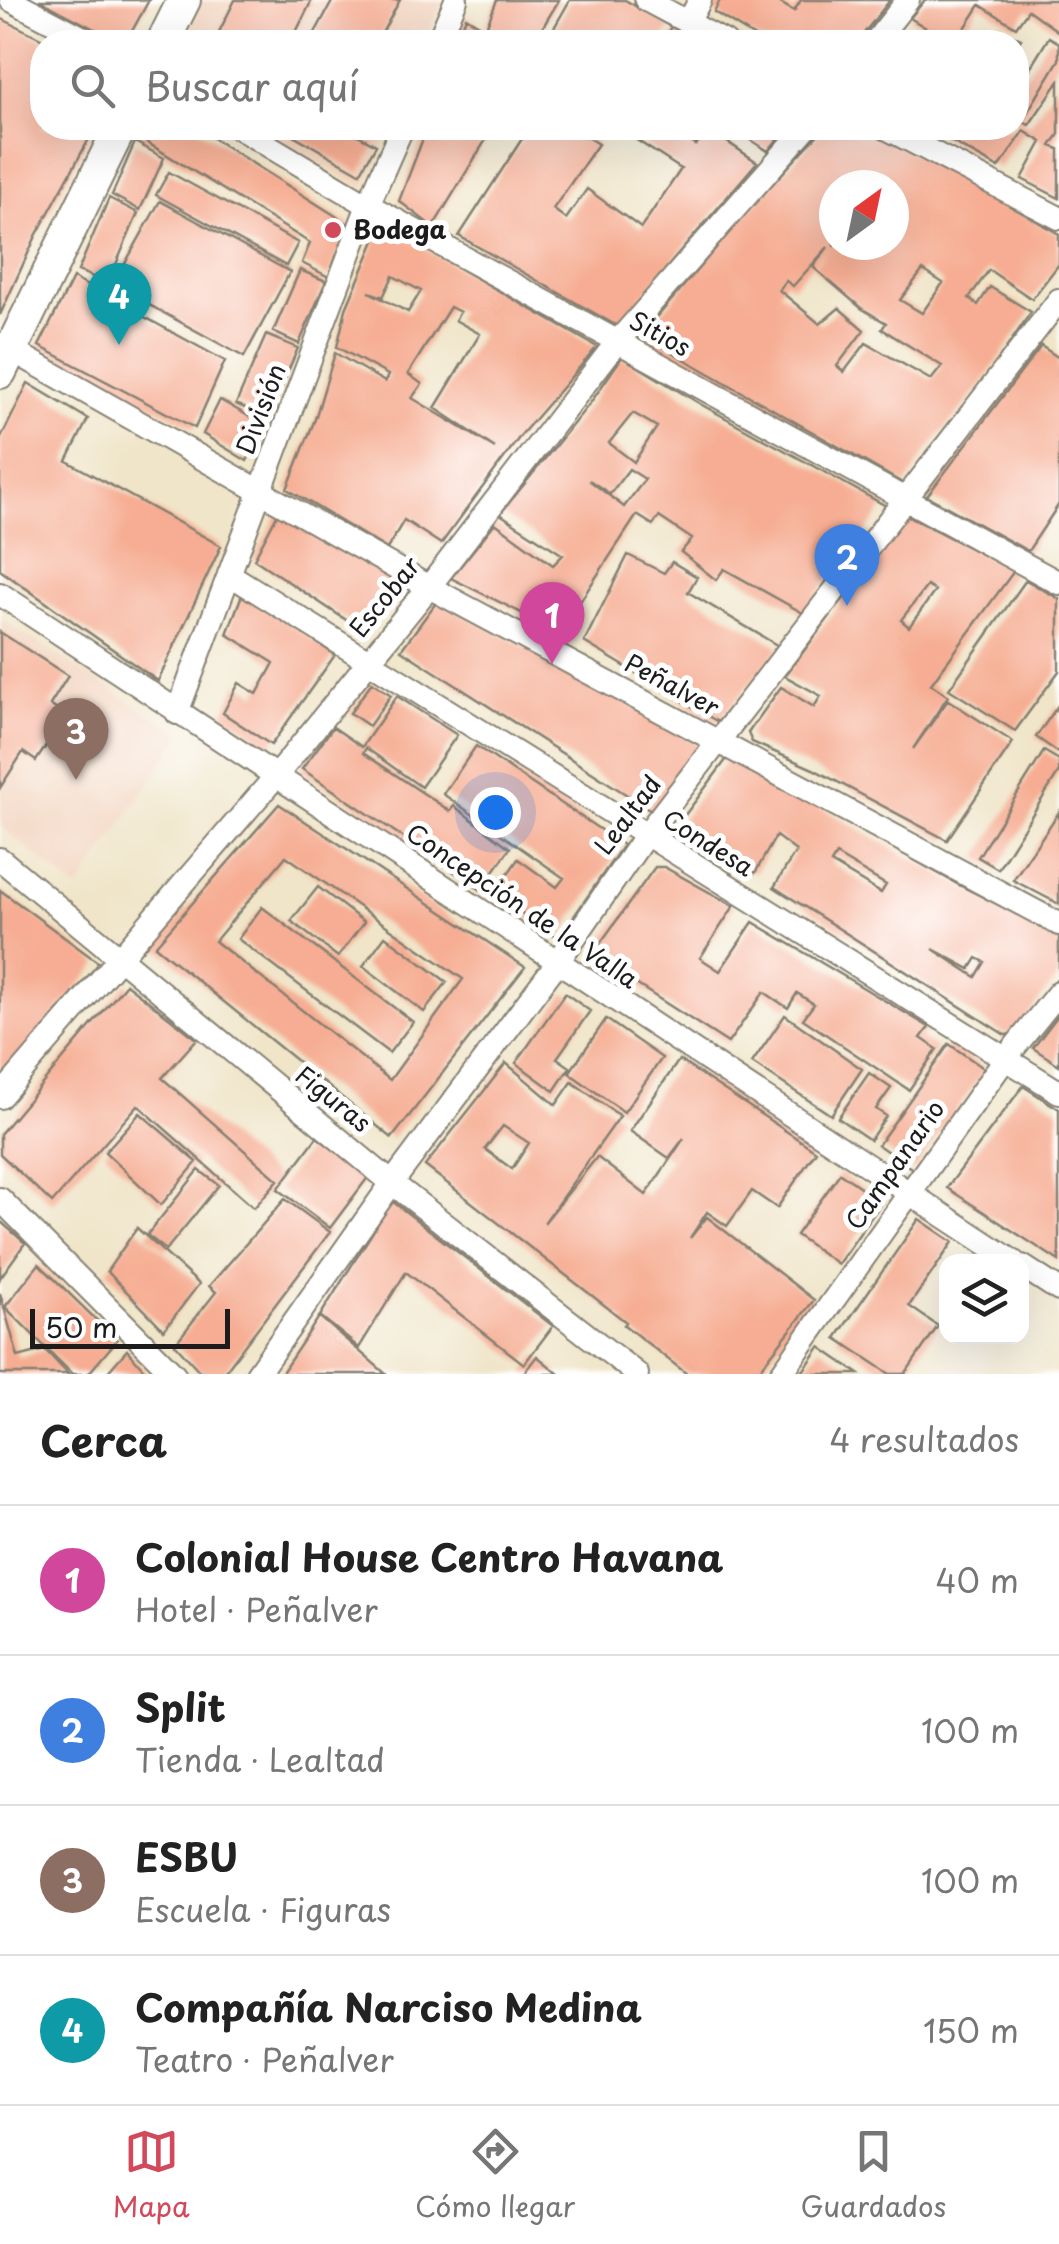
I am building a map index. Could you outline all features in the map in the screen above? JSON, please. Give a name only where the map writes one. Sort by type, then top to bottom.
[{"type":"main road","points":[[169,30],[184,0]]},
{"type":"main road","points":[[4,355],[114,140]]},
{"type":"street","points":[[11,0],[68,30]]},
{"type":"street","points":[[443,30],[456,0]]},
{"type":"street","points":[[646,0],[702,30]]},
{"type":"street","points":[[688,23],[700,0]]},
{"type":"street","points":[[884,30],[908,0]]},
{"type":"street","name":"Sitios","points":[[259,140],[368,205],[1059,583]]},
{"type":"street","name":"División","points":[[177,713],[368,205],[397,140]]},
{"type":"street","name":"Escobar","points":[[0,1096],[276,776],[429,587],[617,342],[795,140]]},
{"type":"street","points":[[909,140],[1059,218]]},
{"type":"street","name":"Lealtad","points":[[257,1374],[645,836],[1059,300]]},
{"type":"street","name":"Peñalver","points":[[4,355],[1059,924]]},
{"type":"street","name":"Condesa","points":[[229,574],[1059,1092]]},
{"type":"street","name":"Concepción de la Valla","points":[[0,594],[1002,1254]]},
{"type":"street","name":"Figuras","points":[[0,859],[392,1183],[638,1374]]},
{"type":"street","name":"Campanario","points":[[781,1374],[1004,1059],[1059,992]]},
{"type":"street","points":[[0,1199],[174,1374]]},
{"type":"street","points":[[1029,1271],[1059,1290]]},
{"type":"shaded area","points":[[200,0],[443,0],[430,30],[185,30]]},
{"type":"shaded area","points":[[280,140],[385,140],[364,189]]},
{"type":"shaded area","points":[[0,619],[182,734],[78,890],[0,826]]},
{"type":"building","points":[[39,0],[149,0],[133,30],[96,30]]},
{"type":"building","points":[[235,0],[312,0],[297,30],[220,30]]},
{"type":"building","points":[[333,0],[400,0],[384,30],[317,30]]},
{"type":"building","points":[[497,0],[559,0],[541,30],[495,30],[487,25]]},
{"type":"building","points":[[570,0],[625,0],[671,27],[669,30],[553,30]]},
{"type":"building","points":[[720,0],[775,0],[794,11],[801,0],[890,0],[866,30],[743,30],[714,12]]},
{"type":"building","points":[[925,0],[1059,0],[1059,32],[1028,10],[1016,27],[980,5],[964,30],[929,30],[910,18]]},
{"type":"building","points":[[466,17],[487,30],[460,30]]},
{"type":"building","points":[[0,18],[30,33],[30,140],[88,140],[36,236],[0,315]]},
{"type":"building","points":[[1049,37],[1059,43],[1059,60],[1029,109],[1029,70]]},
{"type":"building","points":[[1059,81],[1059,134],[1051,146],[1059,149],[1059,198],[1022,179],[1042,142],[1029,134],[1029,125]]},
{"type":"building","points":[[143,140],[216,140],[350,225],[329,277],[302,263],[310,243]]},
{"type":"building","points":[[302,140],[367,140],[376,145],[360,173]]},
{"type":"building","points":[[422,140],[486,140],[433,227],[399,201]]},
{"type":"building","points":[[521,140],[592,140],[598,144],[553,209],[566,219],[587,189],[641,228],[681,169],[636,140],[688,140],[696,145],[700,140],[724,140],[757,162],[617,326],[459,236]]},
{"type":"building","points":[[751,140],[777,140],[768,151]]},
{"type":"building","points":[[813,140],[886,140],[953,173],[1059,234],[1059,264],[1032,299],[989,270],[969,298],[978,305],[990,287],[1031,312],[979,388],[926,452],[906,485],[642,335]],"holes":[[[819,170],[909,170],[909,260],[819,259],[813,267],[861,308],[886,323],[882,329],[942,366],[931,380],[866,343],[844,372],[837,366],[864,330],[839,308],[820,324],[779,290],[786,281],[793,286],[819,257]],[[923,270],[943,283],[922,313],[900,300]]]},
{"type":"building","points":[[949,140],[1018,140],[999,168]]},
{"type":"building","points":[[135,142],[164,158],[140,210],[112,195]]},
{"type":"building","points":[[169,172],[298,243],[286,266],[156,195]]},
{"type":"building","points":[[109,198],[138,213],[108,283],[78,271]]},
{"type":"building","points":[[160,201],[290,272],[244,357],[113,285]]},
{"type":"building","points":[[382,224],[597,347],[521,435],[441,544],[404,520],[387,549],[287,489],[315,419],[335,353],[385,382],[388,375],[337,347],[346,309]],"holes":[[[393,276],[421,291],[408,312],[369,292],[383,297]],[[450,307],[460,312],[455,320],[480,334],[435,408],[495,448],[412,398],[422,384],[408,374]]]},
{"type":"building","points":[[300,270],[326,281],[299,344],[273,332]]},
{"type":"building","points":[[73,278],[225,361],[195,428],[39,346]]},
{"type":"building","points":[[266,335],[298,348],[268,418],[236,404]]},
{"type":"building","points":[[1041,346],[1059,358],[1059,504],[1028,551],[927,496]]},
{"type":"building","points":[[622,357],[886,506],[803,613],[724,569],[716,580],[681,552],[692,539],[659,517],[653,525],[637,515],[560,632],[451,578],[495,523],[553,565],[563,555],[500,514],[591,402]],"holes":[[[633,413],[657,427],[634,462],[609,443]],[[629,469],[645,479],[624,507],[589,480],[610,494]]]},
{"type":"building","points":[[28,383],[88,419],[67,461],[221,546],[158,681],[0,570],[0,440]]},
{"type":"building","points":[[220,400],[264,425],[247,461],[203,434]]},
{"type":"building","points":[[279,511],[404,583],[363,631],[254,559]]},
{"type":"building","points":[[906,515],[1014,571],[931,684],[948,696],[913,749],[948,700],[1013,742],[947,840],[813,769],[752,742],[748,733],[781,687],[814,707],[821,696],[785,676]],"holes":[[[927,586],[935,591],[909,627],[901,620]]]},
{"type":"building","points":[[628,555],[664,573],[672,562],[697,577],[688,592],[780,647],[718,722],[584,642]]},
{"type":"building","points":[[1026,580],[1059,599],[1059,671],[1015,731],[949,689]]},
{"type":"building","points":[[243,592],[335,655],[271,745],[223,713],[239,683],[257,694],[274,663],[227,634]]},
{"type":"building","points":[[438,600],[704,747],[659,807],[649,809],[401,650]]},
{"type":"building","points":[[0,632],[68,676],[50,705],[66,716],[36,761],[23,752],[0,788]]},
{"type":"building","points":[[372,682],[391,695],[369,726],[350,713]]},
{"type":"building","points":[[397,696],[457,735],[421,787],[366,748],[363,753],[450,811],[454,806],[510,848],[481,890],[302,769],[333,727],[362,747]]},
{"type":"building","points":[[1059,704],[1059,753],[1036,737]]},
{"type":"building","points":[[476,746],[623,845],[559,938],[494,894],[518,859],[557,887],[564,878],[443,794]]},
{"type":"building","points":[[1044,751],[1059,760],[1059,772],[998,869],[978,857]]},
{"type":"building","points":[[729,756],[957,884],[1059,935],[1059,976],[1013,1034],[1005,1035],[774,887],[796,851],[776,836],[755,873],[679,823]],"holes":[[[836,855],[886,885],[881,893],[831,863]],[[933,949],[970,969],[977,958],[985,962],[976,977]]]},
{"type":"building","points":[[279,804],[525,967],[392,1138],[155,946]],"holes":[[[286,856],[463,979],[390,1080],[215,941]]]},
{"type":"building","points":[[1059,812],[1059,904],[1013,880]]},
{"type":"building","points":[[655,867],[664,867],[734,906],[700,958],[720,971],[753,922],[929,1027],[921,1038],[937,1049],[909,1090],[803,1019],[814,1004],[797,993],[788,1008],[764,992],[728,1043],[597,959],[594,952]]},
{"type":"building","points":[[318,887],[364,922],[338,957],[291,921]]},
{"type":"building","points":[[0,890],[99,963],[0,1080]]},
{"type":"building","points":[[262,907],[413,1022],[389,1053],[238,939]]},
{"type":"building","points":[[385,936],[447,982],[424,1012],[363,966]]},
{"type":"building","points":[[126,984],[197,1039],[162,1078],[278,1180],[254,1208],[138,1105],[52,1203],[0,1154],[0,1134]]},
{"type":"building","points":[[565,993],[590,1011],[557,1058],[570,1067],[554,1091],[516,1063]]},
{"type":"building","points":[[1059,1014],[1059,1065],[1033,1048]]},
{"type":"building","points":[[785,1015],[862,1069],[831,1115],[752,1063]]},
{"type":"building","points":[[606,1019],[662,1058],[624,1112],[569,1073]]},
{"type":"building","points":[[949,1044],[985,1069],[914,1170],[878,1145]]},
{"type":"building","points":[[679,1060],[816,1151],[777,1208],[752,1191],[727,1226],[707,1212],[690,1238],[707,1217],[814,1300],[756,1374],[687,1374],[425,1166],[506,1063],[556,1105],[572,1082],[620,1116],[544,1223],[597,1157],[646,1195],[684,1138],[669,1158],[630,1131]],"holes":[[[503,1126],[529,1143],[512,1169],[485,1149]]]},
{"type":"building","points":[[869,1073],[891,1088],[876,1109],[886,1116],[870,1140],[838,1118]]},
{"type":"building","points":[[1023,1086],[1059,1109],[1059,1261],[947,1188]]},
{"type":"building","points":[[140,1113],[197,1162],[161,1205],[105,1152]]},
{"type":"building","points":[[317,1137],[369,1176],[330,1228],[278,1189]]},
{"type":"building","points":[[199,1170],[219,1185],[166,1250],[147,1235]]},
{"type":"building","points":[[840,1173],[882,1202],[838,1264],[796,1235]]},
{"type":"building","points":[[285,1199],[330,1232],[223,1374],[202,1374],[175,1344],[216,1292],[209,1286]]},
{"type":"building","points":[[392,1201],[553,1326],[524,1364],[406,1272],[359,1348],[320,1316]]},
{"type":"building","points":[[919,1219],[953,1242],[945,1254],[939,1254],[939,1262],[909,1306],[938,1326],[905,1374],[890,1374],[836,1338]]},
{"type":"building","points":[[0,1221],[25,1243],[0,1278]]},
{"type":"building","points":[[137,1228],[199,1284],[164,1330],[107,1271]]},
{"type":"building","points":[[39,1264],[117,1340],[88,1374],[72,1374],[5,1307]]},
{"type":"building","points":[[0,1293],[18,1357],[45,1350],[68,1374],[0,1374]]},
{"type":"building","points":[[321,1318],[386,1374],[281,1374]]},
{"type":"building","points":[[820,1347],[859,1374],[801,1374]]},
{"type":"building","points":[[127,1350],[148,1374],[106,1374]]},
{"type":"building","points":[[537,1356],[559,1374],[523,1374]]},
{"type":"place","name":"Bodega","points":[[333,230]]},
{"type":"place","name":"Compañía Narciso Medina","points":[[119,345]]},
{"type":"place","name":"Split","points":[[847,606]]},
{"type":"place","name":"Colonial House Centro Havana","points":[[552,664]]},
{"type":"place","name":"ESBU","points":[[76,780]]}]
